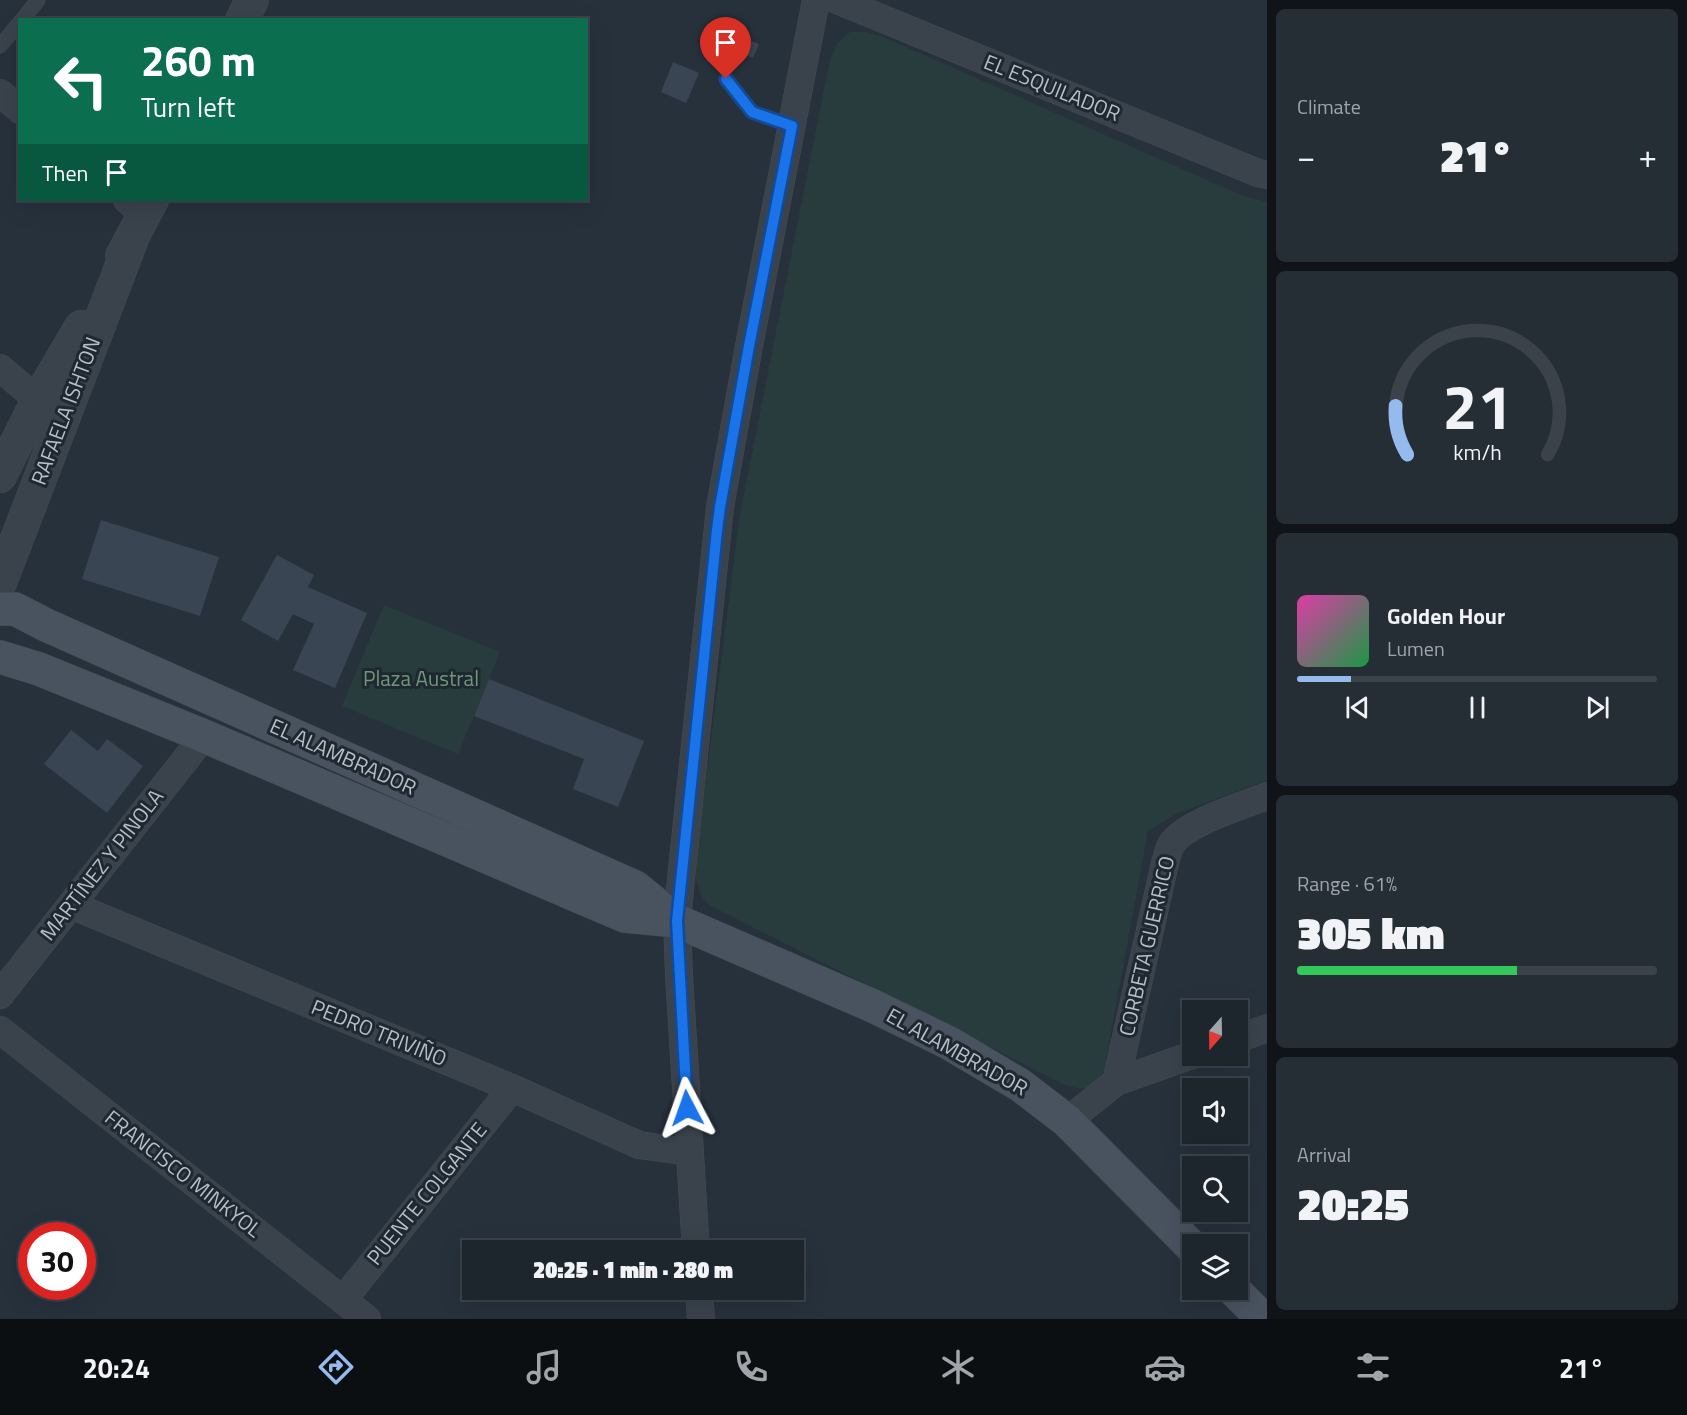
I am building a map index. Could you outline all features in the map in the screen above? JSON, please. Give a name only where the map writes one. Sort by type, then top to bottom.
[{"type":"main road","name":"EL ALAMBRADOR","points":[[0,609],[15,609],[57,630],[635,887],[677,921],[873,1006],[949,1043],[1020,1085],[1067,1121],[1182,1237]]},
{"type":"main road","name":"EL ALAMBRADOR","points":[[0,657],[39,669],[204,736],[625,916],[677,921]]},
{"type":"main road","points":[[1244,1300],[1263,1319]]},
{"type":"street","points":[[243,18],[252,0]]},
{"type":"street","points":[[695,1240],[677,921],[720,507],[816,0]]},
{"type":"street","name":"EL ESQUILADOR","points":[[837,0],[1267,175]]},
{"type":"street","points":[[0,93],[18,108]]},
{"type":"street","name":"RAFAELA ISHTON","points":[[0,476],[38,400],[139,213]]},
{"type":"street","name":"RAFAELA ISHTON","points":[[0,583],[139,213]]},
{"type":"street","points":[[0,368],[38,400]]},
{"type":"street","name":"MARTÍNEZ Y PINOLA","points":[[0,995],[204,736]]},
{"type":"street","name":"CORBETA GUERRICO","points":[[1116,1082],[1171,845],[1182,833],[1198,824],[1267,796]]},
{"type":"street","name":"PEDRO TRIVIÑO","points":[[71,905],[512,1088],[639,1145],[689,1152]]},
{"type":"street","points":[[1248,1035],[1267,1028]]},
{"type":"street","name":"FRANCISCO MINKYOL","points":[[0,1030],[367,1319]]},
{"type":"street","points":[[1067,1121],[1116,1082],[1182,1059]]},
{"type":"street","name":"PUENTE COLGANTE","points":[[343,1300],[512,1088]]},
{"type":"street","points":[[699,1300],[700,1319]]},
{"type":"lane","points":[[23,18],[38,0]]},
{"type":"lane","points":[[0,46],[18,25]]},
{"type":"lane","points":[[726,79],[752,112],[792,126]]},
{"type":"green space","points":[[850,32],[867,32],[883,37],[1241,195],[1267,202],[1267,780],[1178,813],[1148,831],[1104,1071],[1095,1083],[1086,1088],[1075,1088],[1061,1083],[711,906],[700,892],[697,881],[695,864],[740,514],[830,59],[838,43]]},
{"type":"green space","name":"Plaza Austral","points":[[384,605],[500,652],[458,754],[342,706]]},
{"type":"building","points":[[728,32],[759,44],[753,58],[723,46]]},
{"type":"building","points":[[673,62],[699,73],[686,103],[661,92]]},
{"type":"building","points":[[101,520],[219,557],[200,616],[82,579]]},
{"type":"building","points":[[277,555],[314,575],[308,587],[367,613],[335,688],[293,670],[314,624],[293,614],[278,641],[241,620]]},
{"type":"building","points":[[489,679],[644,741],[618,807],[573,789],[584,759],[474,716]]},
{"type":"building","points":[[71,730],[98,751],[107,739],[143,766],[107,813],[44,764]]},
{"type":"route","points":[[687,1108],[677,921],[717,530],[749,346],[792,126],[752,112],[726,79]]}]
